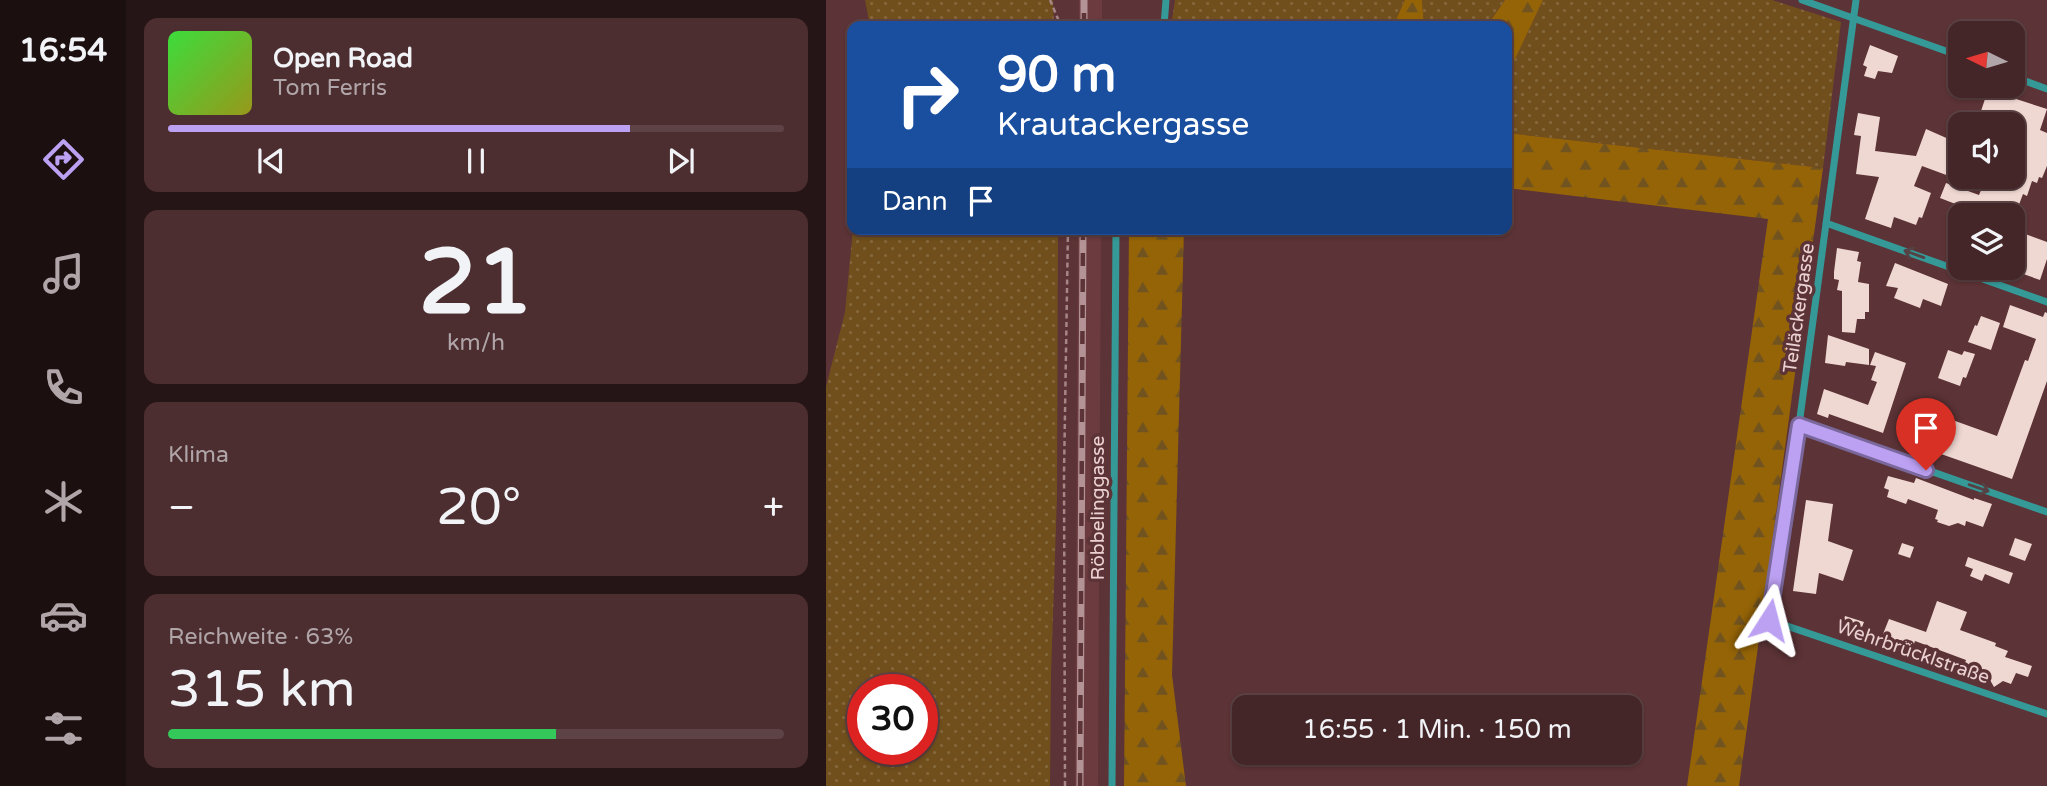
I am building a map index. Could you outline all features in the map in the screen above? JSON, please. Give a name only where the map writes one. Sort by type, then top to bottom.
[{"type":"street","points":[[1164,21],[1166,0]]},
{"type":"street","points":[[1802,0],[1948,53]]},
{"type":"street","name":"Teiläckergasse","points":[[1769,620],[1799,425],[1856,0]]},
{"type":"street","points":[[2025,81],[2047,89]]},
{"type":"street","points":[[1826,223],[2047,302]]},
{"type":"street","name":"Röbbelinggasse","points":[[1112,786],[1116,235]]},
{"type":"street","points":[[1799,425],[2047,512]]},
{"type":"street","name":"Wehrbrücklstraße","points":[[1769,620],[2047,715]]},
{"type":"path","points":[[1050,0],[1059,21]]},
{"type":"path","points":[[1065,786],[1064,474],[1068,235]]},
{"type":"shaded area","points":[[865,0],[1053,0],[1054,21],[869,21]]},
{"type":"shaded area","points":[[1079,0],[1102,0],[1102,21],[1079,21]]},
{"type":"shaded area","points":[[1175,0],[1405,0],[1395,21],[1172,21]]},
{"type":"shaded area","points":[[1422,0],[1505,0],[1490,21],[1424,21]]},
{"type":"shaded area","points":[[1543,0],[1772,0],[1841,22],[1823,168],[1512,134],[1512,65]]},
{"type":"shaded area","points":[[852,235],[1058,235],[1057,496],[1050,786],[826,786],[826,387],[845,312]]},
{"type":"shaded area","points":[[1078,235],[1101,235],[1098,786],[1075,786]]},
{"type":"green space","points":[[1405,0],[1422,0],[1424,21],[1395,21]]},
{"type":"green space","points":[[1505,0],[1543,0],[1512,65],[1512,21],[1490,21]]},
{"type":"green space","points":[[1512,134],[1823,168],[1739,786],[1687,786],[1768,219],[1512,189]]},
{"type":"green space","points":[[1129,235],[1184,235],[1172,675],[1186,786],[1124,786]]},
{"type":"building","points":[[1870,45],[1898,56],[1892,73],[1878,71],[1875,79],[1864,76],[1867,67],[1863,65]]},
{"type":"building","points":[[1985,98],[2013,98],[2047,109],[2040,130],[2047,133],[2047,166],[2037,183],[2032,181],[2027,196],[2023,194],[2020,203],[1953,203],[1940,198],[1946,183],[1948,189],[1962,189],[1979,195],[1981,189],[2025,189],[2025,112],[1981,112]]},
{"type":"building","points":[[1858,113],[1880,117],[1875,151],[1916,156],[1926,129],[1948,139],[1948,176],[1922,166],[1914,186],[1931,193],[1922,218],[1919,217],[1916,225],[1894,217],[1891,228],[1865,219],[1879,177],[1856,174],[1861,136],[1854,135]]},
{"type":"building","points":[[2025,234],[2047,242],[2047,259],[2040,280],[2025,275]]},
{"type":"building","points":[[1837,248],[1859,252],[1857,261],[1861,262],[1858,282],[1869,284],[1869,312],[1865,312],[1865,319],[1857,319],[1855,333],[1842,332],[1842,291],[1837,290],[1839,280],[1834,279]]},
{"type":"building","points":[[1895,263],[1948,284],[1941,306],[1923,299],[1920,308],[1894,298],[1898,288],[1886,286]]},
{"type":"building","points":[[2010,305],[2043,317],[2045,312],[2047,313],[2047,381],[2012,479],[1907,442],[1919,408],[1997,436],[2025,360],[2028,361],[2036,339],[2003,327]]},
{"type":"building","points":[[1981,316],[2000,323],[1991,350],[1968,342]]},
{"type":"building","points":[[1828,335],[1869,349],[1869,365],[1825,363]]},
{"type":"building","points":[[1948,350],[1962,355],[1964,351],[1975,354],[1960,386],[1938,378]]},
{"type":"building","points":[[1875,352],[1906,363],[1883,433],[1829,414],[1828,418],[1817,414],[1824,389],[1868,405],[1877,382],[1871,380],[1876,366],[1870,365]]},
{"type":"building","points":[[1888,476],[1914,483],[1916,478],[1992,504],[1983,527],[1966,521],[1965,526],[1958,523],[1949,526],[1937,522],[1935,519],[1938,510],[1908,499],[1906,504],[1887,497],[1889,490],[1884,488]]},
{"type":"building","points":[[1806,500],[1833,504],[1828,541],[1853,550],[1843,581],[1819,573],[1816,594],[1793,591]]},
{"type":"building","points":[[2015,538],[2032,544],[2025,561],[2009,555]]},
{"type":"building","points":[[1902,543],[1914,547],[1910,558],[1898,554]]},
{"type":"building","points":[[1968,557],[2013,573],[2009,584],[1985,574],[1982,581],[1970,576],[1973,569],[1965,566]]},
{"type":"building","points":[[1937,601],[1967,612],[1960,630],[1996,643],[1995,646],[2008,651],[2005,657],[2032,666],[2028,677],[2016,673],[2011,684],[2003,681],[1994,687],[1990,680],[1963,668],[1966,660],[1915,641],[1912,649],[1881,639],[1889,619],[1926,632]]},
{"type":"building","points":[[1845,616],[1864,622],[1860,632],[1842,626]]},
{"type":"railway","points":[[1084,0],[1084,21]]},
{"type":"railway","points":[[1080,786],[1083,235]]},
{"type":"route","points":[[1769,620],[1799,425],[1926,470]]}]
